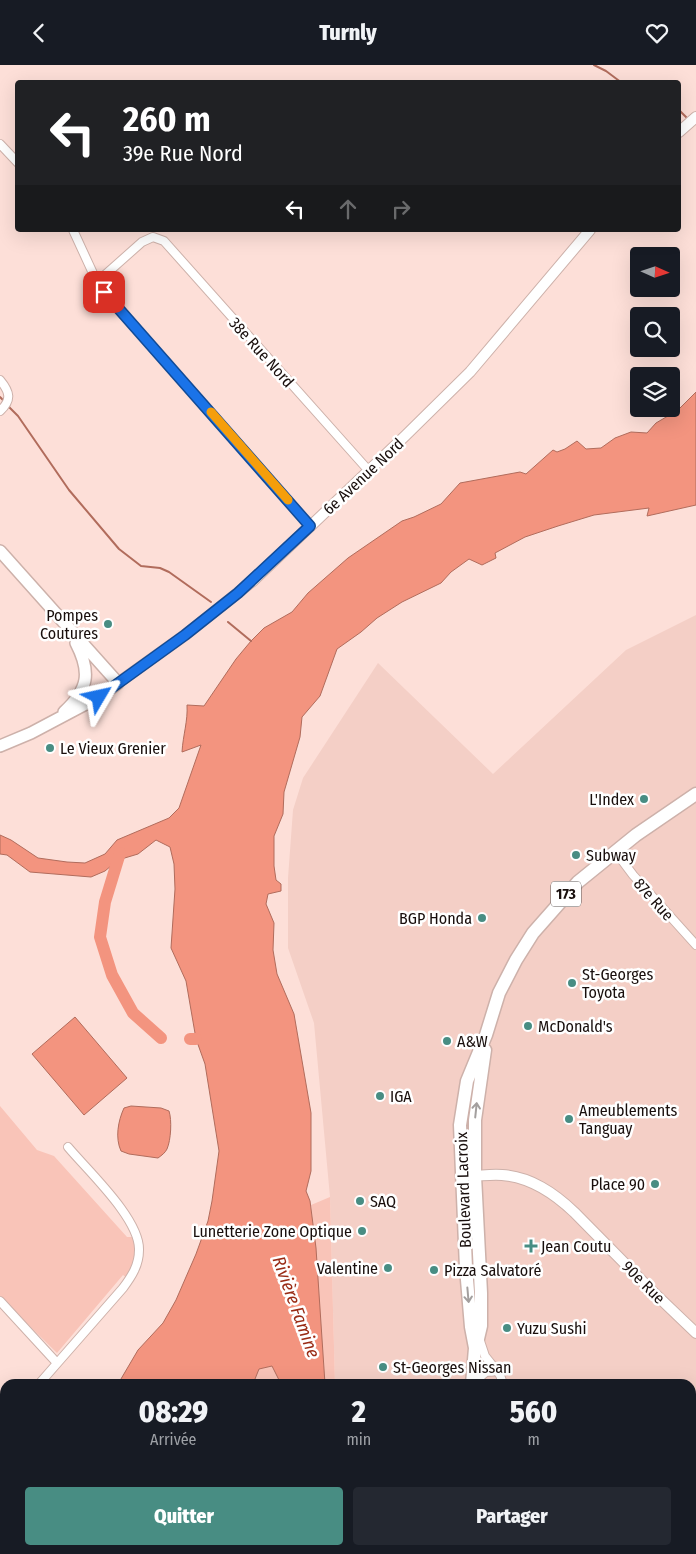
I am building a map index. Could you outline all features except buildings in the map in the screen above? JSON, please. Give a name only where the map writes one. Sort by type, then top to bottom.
[{"type":"main road","points":[[0,551],[74,638],[85,664],[84,685],[79,695],[71,706],[52,722]]},
{"type":"main road","points":[[59,619],[121,681]]},
{"type":"main road","name":"6e Avenue Nord","points":[[0,746],[52,722],[99,697],[121,681]]},
{"type":"main road","name":"Boulevard Lacroix","points":[[477,1342],[468,1300],[460,1125],[467,1081],[486,1035],[499,993],[533,933],[578,882],[614,851],[696,795]]},
{"type":"main road","name":"Boulevard Lacroix","points":[[473,1379],[481,1326],[475,1176],[475,1119],[486,1035]]},
{"type":"street","points":[[681,130],[696,117]]},
{"type":"street","points":[[0,144],[15,160]]},
{"type":"street","points":[[74,232],[97,282],[122,314],[198,397],[310,526]]},
{"type":"street","name":"6e Avenue Nord","points":[[121,681],[185,635],[238,593],[369,471],[470,372],[588,232]]},
{"type":"street","name":"38e Rue Nord","points":[[97,282],[142,242],[153,237],[164,241],[369,471]]},
{"type":"street","points":[[0,380],[6,387],[8,396],[7,404],[0,411]]},
{"type":"street","name":"87e Rue","points":[[614,851],[642,886],[696,945]]},
{"type":"street","points":[[44,1379],[134,1273],[139,1248],[130,1220],[68,1147]]},
{"type":"street","name":"90e Rue","points":[[461,1177],[501,1175],[541,1185],[564,1202],[696,1333]]},
{"type":"street","points":[[0,1301],[57,1363]]},
{"type":"street","points":[[477,1342],[501,1379]]},
{"type":"street","points":[[478,1379],[486,1372],[497,1371]]},
{"type":"shaded area","points":[[696,615],[696,1379],[335,1379],[330,1197],[314,1023],[288,948],[288,878],[293,810],[303,778],[378,663],[493,774],[626,650]]},
{"type":"shaded area","points":[[0,1106],[37,1150],[54,1156],[127,1237],[137,1237],[139,1248],[129,1280],[123,1275],[57,1353],[0,1297]]},
{"type":"shaded area","points":[[330,1197],[335,1379],[323,1379],[311,1205]]},
{"type":"shaded area","points":[[272,1366],[278,1379],[255,1379],[259,1369]]},
{"type":"water","name":"Rivière Famine","points":[[696,392],[696,505],[647,516],[649,508],[594,515],[525,537],[495,553],[496,558],[482,565],[469,559],[451,572],[441,583],[402,602],[377,618],[337,649],[320,696],[302,717],[300,737],[284,792],[283,814],[274,836],[274,866],[276,880],[281,884],[281,891],[268,894],[266,904],[274,923],[273,950],[277,974],[294,1014],[311,1113],[311,1171],[306,1191],[310,1201],[316,1248],[325,1379],[278,1379],[272,1366],[259,1369],[255,1379],[121,1379],[138,1350],[163,1323],[176,1300],[196,1254],[208,1221],[219,1151],[205,1064],[196,1039],[186,981],[171,948],[175,889],[174,864],[170,847],[156,840],[138,854],[118,860],[105,871],[91,877],[30,872],[7,855],[0,854],[0,835],[38,858],[85,863],[105,854],[117,840],[169,818],[179,808],[201,745],[182,752],[187,705],[204,706],[236,659],[251,641],[264,628],[292,612],[308,593],[348,558],[402,521],[441,504],[460,483],[520,472],[526,474],[553,450],[557,452],[565,449],[577,441],[586,449],[601,448],[615,438],[631,432],[647,433],[656,423],[666,417],[680,417],[680,408]]},
{"type":"water","points":[[75,1017],[127,1078],[84,1115],[32,1054]]},
{"type":"water","points":[[131,1106],[161,1108],[169,1111],[171,1125],[168,1145],[165,1152],[158,1158],[121,1151],[118,1141],[120,1118],[124,1108]]},
{"type":"waterway","points":[[594,65],[618,80]]},
{"type":"waterway","points":[[681,112],[686,117]]},
{"type":"waterway","points":[[0,397],[5,402]]},
{"type":"waterway","points":[[8,406],[18,416],[69,490],[119,549],[141,566],[160,568],[169,572],[211,602]]},
{"type":"waterway","points":[[228,622],[251,641]]},
{"type":"waterway","points":[[120,853],[105,902],[100,937],[112,975],[133,1013],[161,1038]]},
{"type":"waterway","points":[[190,1039],[196,1039]]},
{"type":"slow traffic","points":[[211,412],[288,500]]},
{"type":"place","name":"Pompes Coutures","points":[[108,624]]},
{"type":"place","name":"Le Vieux Grenier","points":[[50,748]]},
{"type":"place","name":"L'Index","points":[[644,799]]},
{"type":"place","name":"Subway","points":[[576,855]]},
{"type":"place","name":"BGP Honda","points":[[482,918]]},
{"type":"place","name":"St-Georges Toyota","points":[[572,983]]},
{"type":"place","name":"McDonald's","points":[[528,1026]]},
{"type":"place","name":"A&W","points":[[447,1041]]},
{"type":"place","name":"IGA","points":[[380,1096]]},
{"type":"place","name":"Ameublements Tanguay","points":[[569,1119]]},
{"type":"place","name":"Place 90","points":[[655,1184]]},
{"type":"place","name":"SAQ","points":[[360,1201]]},
{"type":"place","name":"Lunetterie Zone Optique","points":[[362,1231]]},
{"type":"place","name":"Jean Coutu","points":[[531,1246]]},
{"type":"place","name":"Valentine","points":[[388,1268]]},
{"type":"place","name":"Pizza Salvatoré","points":[[434,1270]]},
{"type":"place","name":"Yuzu Sushi","points":[[507,1328]]},
{"type":"place","name":"St-Georges Nissan","points":[[383,1367]]},
{"type":"route","points":[[99,697],[185,635],[238,593],[310,526],[104,292]]}]
